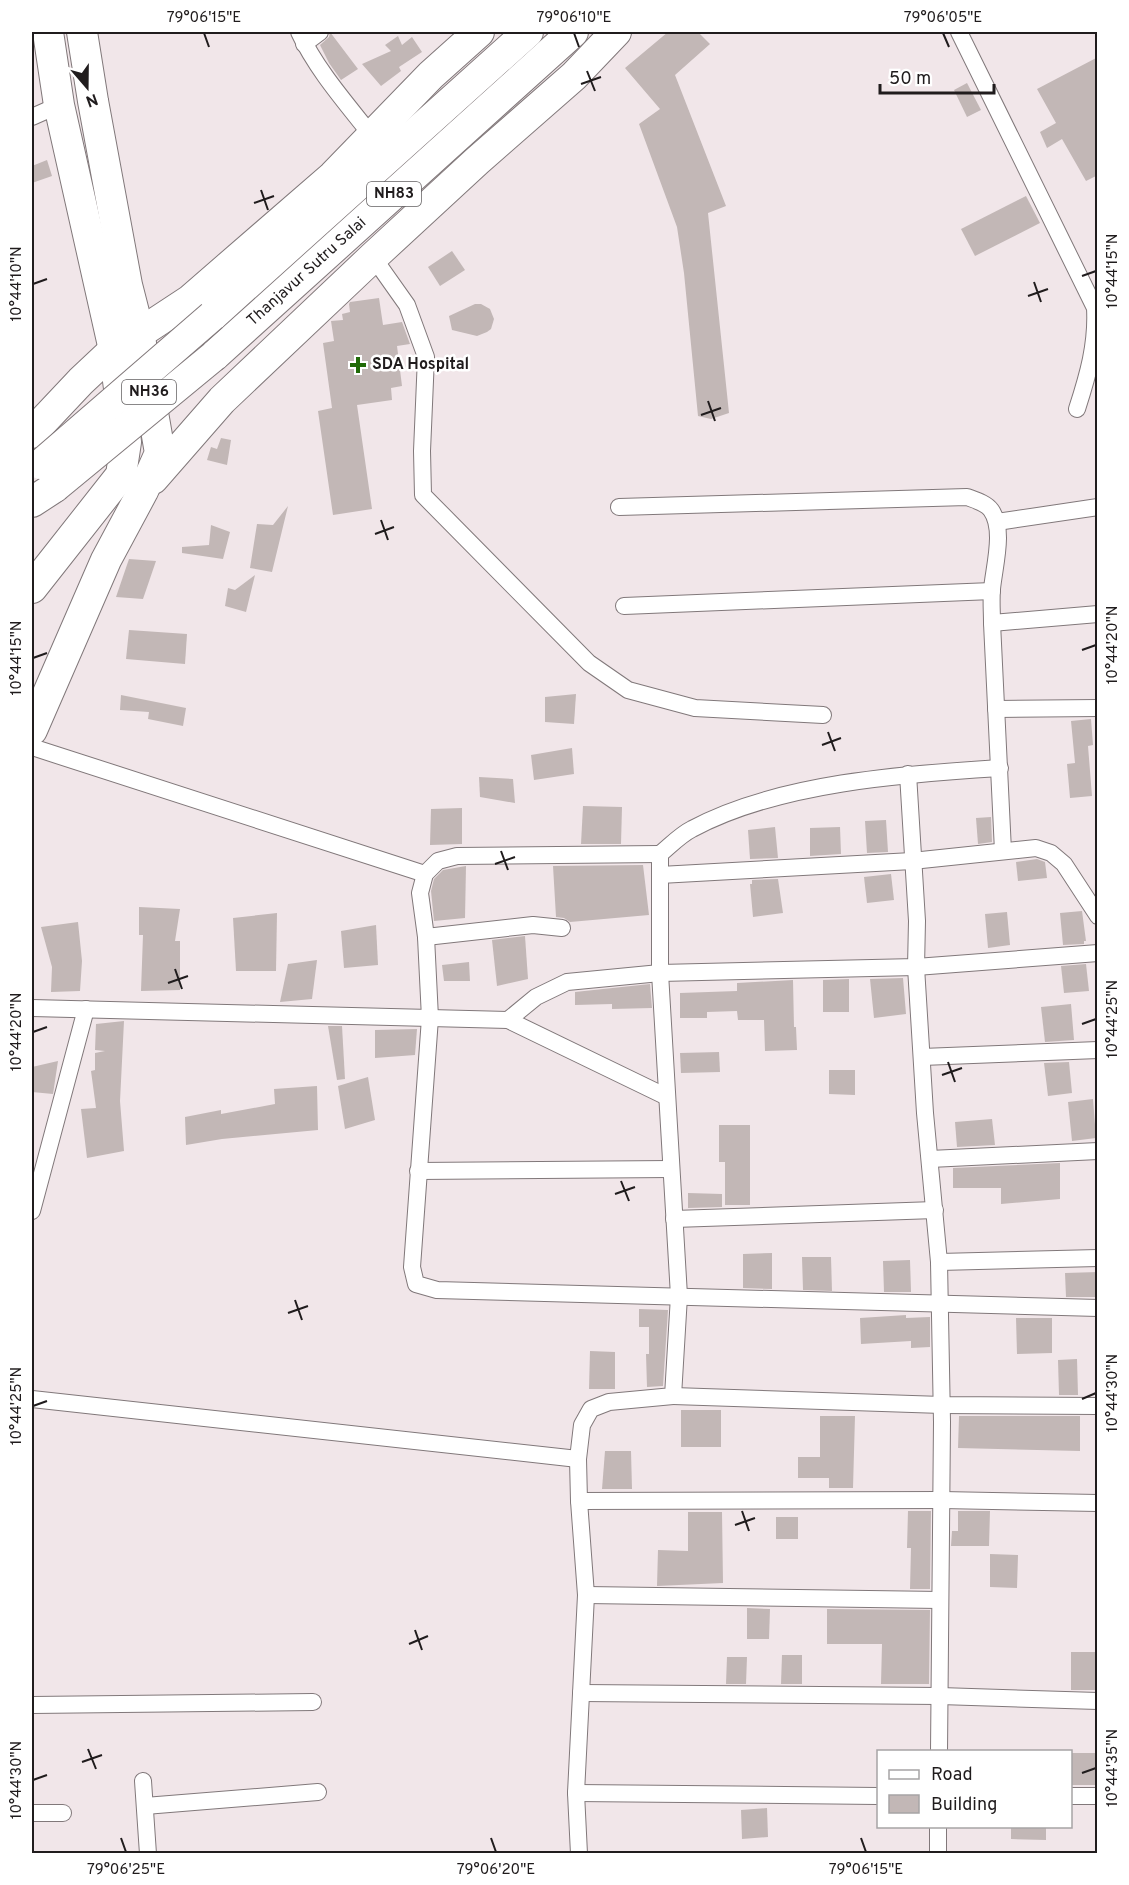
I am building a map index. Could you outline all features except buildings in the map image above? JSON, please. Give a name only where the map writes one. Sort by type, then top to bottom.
[{"type":"highway","name":"NH36","points":[[32,588],[121,475],[126,442],[114,350],[59,105],[48,32]]},
{"type":"highway","name":"NH36","points":[[32,730],[106,560],[143,491],[160,453],[139,333],[127,285],[82,32]]},
{"type":"highway","points":[[32,433],[114,350],[139,333],[201,308],[431,75],[479,32]]},
{"type":"highway","name":"Thanjavur Sutru Salai","points":[[40,481],[201,308],[528,32]]},
{"type":"highway","name":"Thanjavur Sutru Salai","points":[[40,481],[214,356],[573,32]]},
{"type":"highway","points":[[143,491],[222,400],[477,161],[574,76],[616,32]]},
{"type":"highway","points":[[127,285],[140,298],[158,306],[201,308]]},
{"type":"highway","points":[[81,381],[99,347],[107,316]]},
{"type":"street","points":[[320,32],[301,38],[372,136]]},
{"type":"street","points":[[959,32],[1095,308],[1096,331],[1092,361],[1077,409]]},
{"type":"street","points":[[32,117],[59,105]]},
{"type":"street","points":[[373,257],[407,305],[426,357],[422,451],[423,495],[589,663],[628,690],[695,708],[823,715]]},
{"type":"street","points":[[619,507],[967,497],[982,502],[991,509],[997,522],[992,623],[1003,851]]},
{"type":"street","points":[[997,522],[1098,507]]},
{"type":"street","points":[[624,606],[992,591]]},
{"type":"street","points":[[992,623],[1098,614]]},
{"type":"street","points":[[996,709],[1098,708]]},
{"type":"street","points":[[32,747],[424,874]]},
{"type":"street","points":[[1000,768],[908,774],[801,792],[737,809],[690,830],[660,854],[457,856],[438,861],[424,874],[420,892],[426,937],[430,1018],[412,1267],[416,1284],[437,1290],[939,1306],[1098,1308]]},
{"type":"street","points":[[908,774],[916,921],[916,967],[939,1262],[942,1405],[939,1750]]},
{"type":"street","points":[[660,875],[912,861],[1036,848],[1051,853],[1064,864],[1098,916]]},
{"type":"street","points":[[660,854],[660,973],[679,1296],[673,1396]]},
{"type":"street","points":[[426,937],[533,926],[562,928]]},
{"type":"street","points":[[508,1020],[536,996],[567,982],[660,973],[916,967],[1098,953]]},
{"type":"street","points":[[32,1008],[508,1020],[667,1097]]},
{"type":"street","points":[[32,1210],[86,1009]]},
{"type":"street","points":[[922,1057],[1098,1050]]},
{"type":"street","points":[[930,1159],[1098,1151]]},
{"type":"street","points":[[418,1171],[671,1169]]},
{"type":"street","points":[[675,1219],[935,1210]]},
{"type":"street","points":[[939,1262],[1098,1258]]},
{"type":"street","points":[[579,1854],[576,1793],[586,1596],[578,1459],[582,1425],[591,1409],[609,1402],[673,1396],[942,1405],[1098,1406]]},
{"type":"street","points":[[32,1399],[578,1459]]},
{"type":"street","points":[[579,1501],[942,1500],[1098,1503]]},
{"type":"street","points":[[586,1596],[940,1600]]},
{"type":"street","points":[[581,1694],[940,1696],[1098,1701]]},
{"type":"street","points":[[32,1706],[313,1702]]},
{"type":"street","points":[[143,1781],[148,1854]]},
{"type":"street","points":[[145,1806],[318,1792]]},
{"type":"street","points":[[576,1793],[877,1796]]},
{"type":"street","points":[[1072,1796],[1098,1796]]},
{"type":"street","points":[[32,1813],[63,1814]]},
{"type":"street","points":[[938,1828],[938,1854]]},
{"type":"place","name":"SDA Hospital","points":[[358,365]]}]
